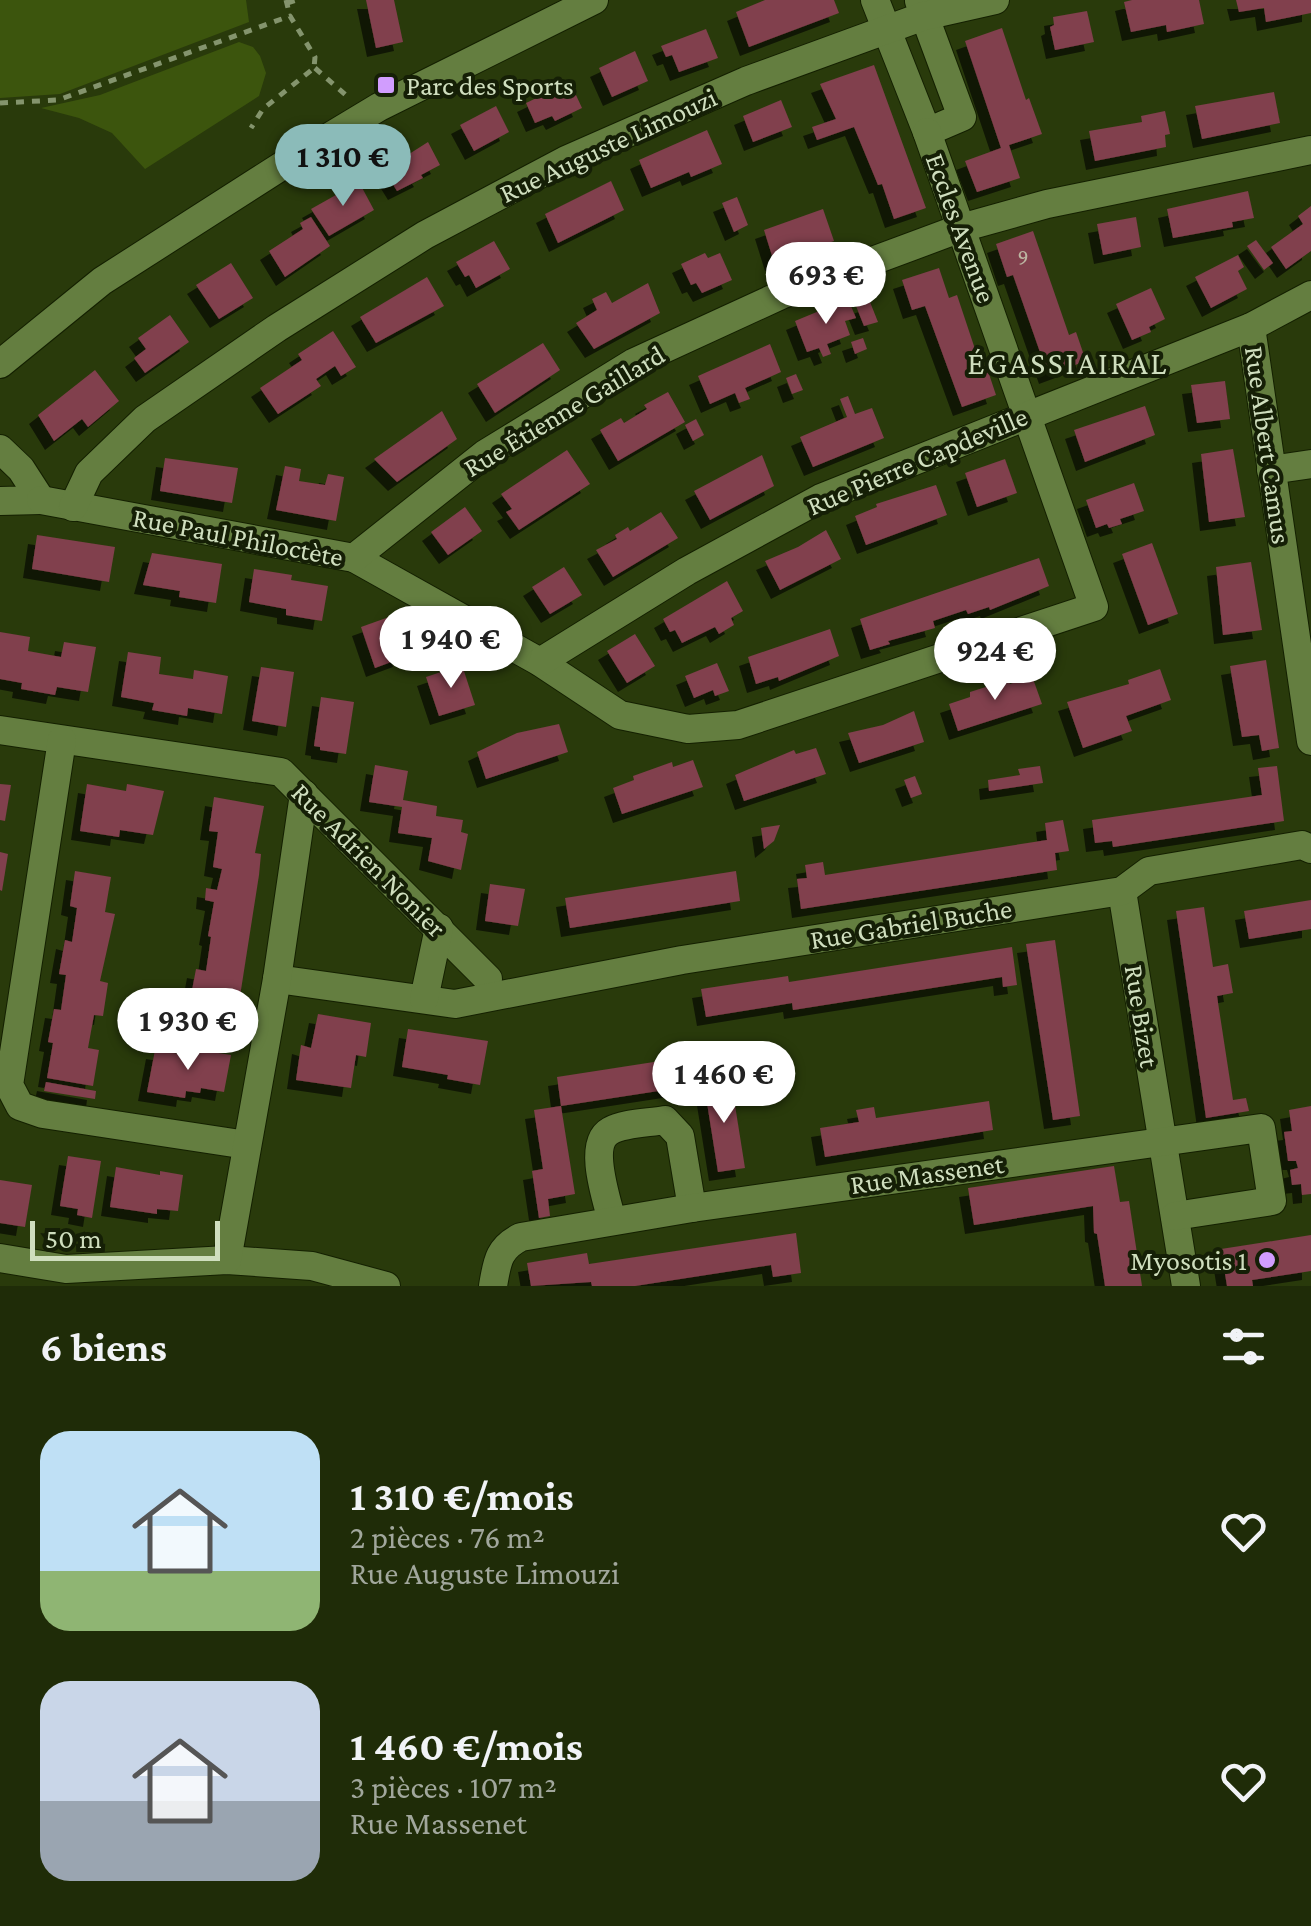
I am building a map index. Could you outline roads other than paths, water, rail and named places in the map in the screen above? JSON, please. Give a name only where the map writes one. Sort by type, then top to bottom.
[{"type":"street","points":[[0,364],[102,281],[272,172],[379,107],[594,0]]},
{"type":"street","name":"Eccles Avenue","points":[[874,0],[961,228],[1094,607]]},
{"type":"street","name":"Rue Auguste Limouzi","points":[[73,507],[89,473],[144,420],[277,328],[425,234],[602,144],[746,81],[884,31],[922,8],[995,0]]},
{"type":"street","points":[[922,8],[962,118],[926,132]]},
{"type":"street","name":"Rue Étienne Gaillard","points":[[354,558],[486,454],[633,363],[781,296],[961,228],[1047,204],[1311,150]]},
{"type":"street","name":"Rue Pierre Capdeville","points":[[540,662],[687,571],[821,498],[1250,327],[1311,294]]},
{"type":"street","name":"Rue Albert Camus","points":[[1250,327],[1305,656],[1311,741]]},
{"type":"street","points":[[0,449],[21,469],[41,500]]},
{"type":"street","points":[[1271,470],[1311,464]]},
{"type":"street","name":"Rue Paul Philoctète","points":[[0,501],[41,500],[354,558],[540,662],[620,715],[688,728],[738,726],[1094,607]]},
{"type":"street","name":"Rue Adrien Nonier","points":[[0,730],[281,772],[497,987]]},
{"type":"street","points":[[62,740],[4,1084],[20,1106],[43,1114],[247,1145]]},
{"type":"street","points":[[227,1260],[277,979],[304,794]]},
{"type":"street","name":"Rue Gabriel Buche","points":[[277,979],[455,1004],[497,987],[1122,891],[1150,871],[1302,845],[1311,850]]},
{"type":"street","name":"Rue Bizet","points":[[1122,891],[1186,1286]]},
{"type":"street","points":[[424,1000],[439,928]]},
{"type":"street","points":[[612,1221],[598,1156],[600,1141],[610,1131],[664,1120],[680,1136],[692,1208]]},
{"type":"street","points":[[1162,1140],[1261,1128],[1272,1201],[1175,1216]]},
{"type":"street","name":"Rue Massenet","points":[[493,1286],[498,1255],[521,1237],[692,1208],[1162,1140]]},
{"type":"street","points":[[0,1258],[66,1269],[227,1260],[312,1266],[348,1281],[386,1286]]},
{"type":"place","name":"Parc des Sports","points":[[386,85]]},
{"type":"place","name":"Myosotis 1","points":[[1267,1260]]},
{"type":"district","name":"ÉGASSIAIRAL","points":[[1068,363]]}]
